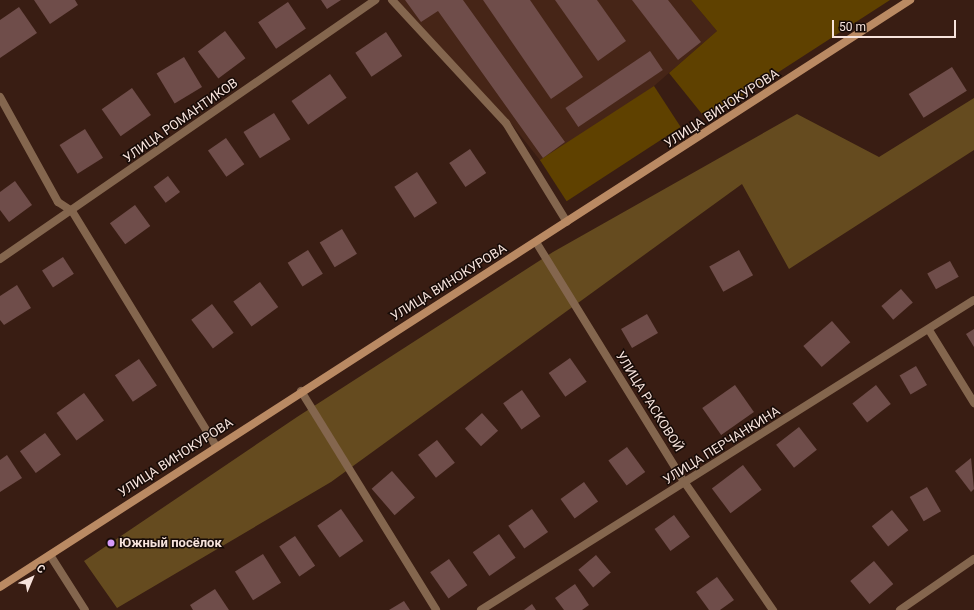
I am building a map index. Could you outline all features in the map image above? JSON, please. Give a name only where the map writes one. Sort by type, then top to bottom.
[{"type":"main road","name":"УЛИЦА ВИНОКУРОВА","points":[[0,587],[301,391],[536,242],[910,0]]},
{"type":"street","name":"УЛИЦА РОМАНТИКОВ","points":[[0,259],[72,211],[375,0]]},
{"type":"street","points":[[392,0],[506,123],[567,222]]},
{"type":"street","points":[[0,97],[58,202],[72,211],[216,446]]},
{"type":"street","name":"УЛИЦА РАСКОВОЙ","points":[[536,242],[685,483],[773,610]]},
{"type":"street","name":"УЛИЦА ПЕРЧАНКИНА","points":[[481,610],[929,330],[974,300]]},
{"type":"street","points":[[929,330],[974,403]]},
{"type":"street","points":[[301,391],[436,610]]},
{"type":"street","points":[[50,555],[85,610]]},
{"type":"street","points":[[900,610],[974,559]]},
{"type":"shaded area","points":[[397,0],[691,0],[717,31],[654,86],[543,164],[513,126]]},
{"type":"shaded area","points":[[691,0],[890,0],[706,119],[669,73],[717,31]]},
{"type":"shaded area","points":[[654,86],[681,127],[567,201],[540,160]]},
{"type":"shaded area","points":[[974,98],[974,150],[789,269],[742,184],[331,482],[117,608],[84,561],[297,417],[553,252],[797,114],[879,157]]},
{"type":"building","points":[[34,0],[75,0],[78,5],[50,24]]},
{"type":"building","points":[[321,0],[341,0],[327,9]]},
{"type":"building","points":[[405,0],[463,0],[565,142],[543,158],[438,11],[421,22]]},
{"type":"building","points":[[483,0],[530,0],[583,77],[551,99]]},
{"type":"building","points":[[555,0],[597,0],[626,41],[598,61]]},
{"type":"building","points":[[632,0],[668,0],[701,42],[678,60]]},
{"type":"building","points":[[288,2],[306,29],[276,49],[258,22]]},
{"type":"building","points":[[19,7],[37,33],[0,58],[0,20]]},
{"type":"building","points":[[225,31],[245,58],[218,79],[198,51]]},
{"type":"building","points":[[386,32],[402,56],[372,77],[355,53]]},
{"type":"building","points":[[650,51],[663,70],[578,127],[565,108]]},
{"type":"building","points":[[184,57],[202,87],[175,103],[157,73]]},
{"type":"building","points":[[952,67],[967,91],[924,118],[909,94]]},
{"type":"building","points":[[330,74],[347,98],[308,125],[291,101]]},
{"type":"building","points":[[132,88],[151,115],[121,136],[102,109]]},
{"type":"building","points":[[274,113],[290,139],[260,158],[243,132]]},
{"type":"building","points":[[85,129],[103,158],[78,174],[60,145]]},
{"type":"building","points":[[226,138],[244,164],[226,177],[208,151]]},
{"type":"building","points":[[470,149],[486,173],[465,187],[449,163]]},
{"type":"building","points":[[417,172],[437,203],[415,218],[394,187]]},
{"type":"building","points":[[168,176],[180,192],[166,203],[154,187]]},
{"type":"building","points":[[15,181],[32,205],[9,222],[0,210],[0,192]]},
{"type":"building","points":[[135,205],[150,226],[125,244],[110,223]]},
{"type":"building","points":[[342,229],[357,254],[335,267],[320,242]]},
{"type":"building","points":[[308,250],[323,274],[302,286],[288,263]]},
{"type":"building","points":[[739,250],[753,275],[723,292],[709,266]]},
{"type":"building","points":[[63,257],[74,274],[53,287],[42,271]]},
{"type":"building","points":[[950,261],[959,277],[936,289],[927,274]]},
{"type":"building","points":[[260,282],[278,307],[252,326],[233,301]]},
{"type":"building","points":[[17,285],[31,308],[4,325],[0,320],[0,296]]},
{"type":"building","points":[[901,289],[913,303],[893,320],[881,306]]},
{"type":"building","points":[[212,304],[234,333],[213,348],[191,320]]},
{"type":"building","points":[[647,314],[658,333],[632,348],[621,329]]},
{"type":"building","points":[[832,321],[850,342],[822,367],[803,346]]},
{"type":"building","points":[[974,329],[974,347],[966,334]]},
{"type":"building","points":[[570,358],[587,382],[565,397],[549,373]]},
{"type":"building","points":[[139,359],[157,386],[133,402],[115,375]]},
{"type":"building","points":[[916,366],[927,385],[911,395],[900,376]]},
{"type":"building","points":[[735,385],[754,412],[721,435],[702,408]]},
{"type":"building","points":[[876,385],[891,404],[867,422],[852,403]]},
{"type":"building","points":[[522,390],[540,416],[522,429],[503,403]]},
{"type":"building","points":[[84,393],[104,421],[76,440],[56,413]]},
{"type":"building","points":[[482,413],[498,431],[481,446],[465,428]]},
{"type":"building","points":[[799,427],[817,450],[794,468],[776,445]]},
{"type":"building","points":[[45,433],[61,455],[36,473],[20,451]]},
{"type":"building","points":[[437,440],[455,463],[436,478],[418,455]]},
{"type":"building","points":[[627,447],[645,472],[627,486],[608,461]]},
{"type":"building","points":[[7,455],[22,478],[0,492],[0,460]]},
{"type":"building","points":[[971,458],[974,489],[971,492],[955,471]]},
{"type":"building","points":[[743,465],[762,490],[731,513],[712,488]]},
{"type":"building","points":[[392,471],[415,497],[395,515],[372,489]]},
{"type":"building","points":[[584,482],[598,501],[575,518],[561,499]]},
{"type":"building","points":[[927,487],[941,511],[924,521],[910,497]]},
{"type":"building","points":[[341,509],[363,541],[340,558],[317,526]]},
{"type":"building","points":[[532,509],[548,532],[524,549],[508,526]]},
{"type":"building","points":[[892,510],[908,530],[888,547],[872,526]]},
{"type":"building","points":[[674,515],[690,537],[670,551],[655,529]]},
{"type":"building","points":[[499,534],[516,558],[489,576],[473,552]]},
{"type":"building","points":[[295,536],[315,566],[299,576],[279,547]]},
{"type":"building","points":[[263,554],[281,583],[253,600],[235,571]]},
{"type":"building","points":[[596,555],[611,573],[593,587],[578,570]]},
{"type":"building","points":[[449,559],[467,585],[449,598],[430,572]]},
{"type":"building","points":[[874,561],[893,584],[870,604],[850,581]]},
{"type":"building","points":[[717,577],[734,600],[720,610],[709,610],[696,592]]},
{"type":"building","points":[[575,584],[589,605],[582,610],[564,610],[555,598]]},
{"type":"building","points":[[215,589],[229,610],[193,610],[190,605]]},
{"type":"building","points":[[404,601],[410,610],[389,610]]},
{"type":"building","points":[[532,604],[536,610],[524,610]]},
{"type":"place","name":"Южный посёлок","points":[[111,543]]}]
